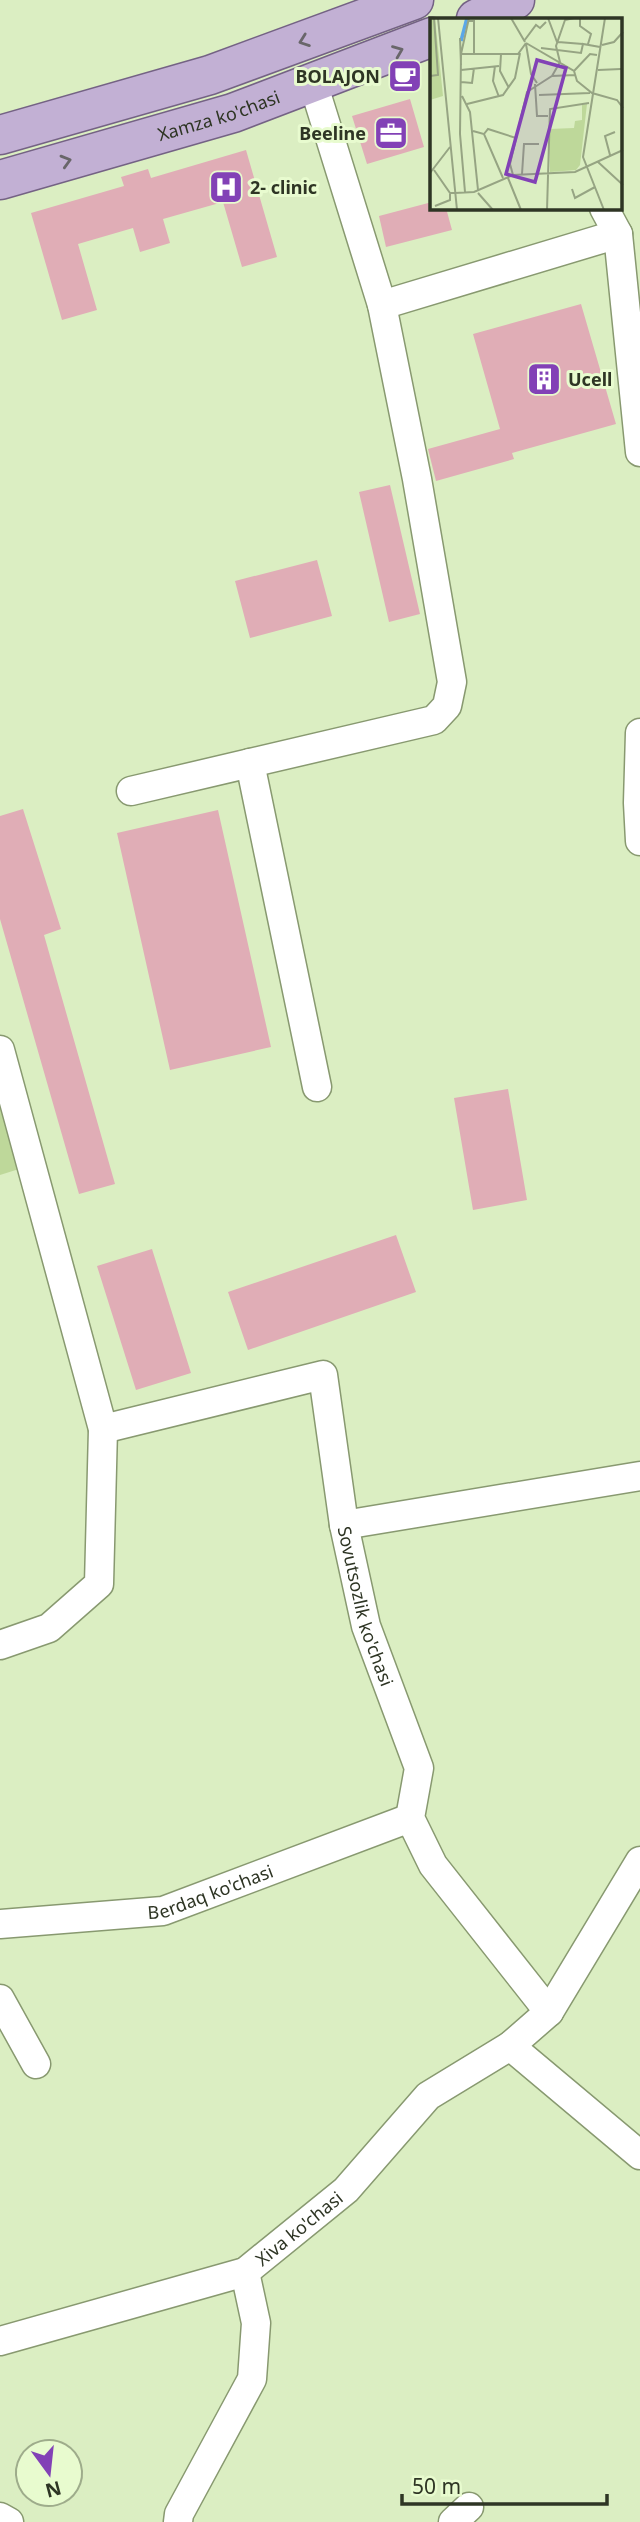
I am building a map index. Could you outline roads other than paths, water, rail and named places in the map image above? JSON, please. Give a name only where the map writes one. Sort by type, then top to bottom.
[{"type":"main road","points":[[0,135],[210,75],[414,0]]},
{"type":"main road","name":"Xamza ko'chasi","points":[[0,180],[233,113],[430,38]]},
{"type":"street","points":[[131,791],[435,720],[447,706],[452,682],[417,479],[382,306],[313,83]]},
{"type":"street","points":[[605,210],[618,234],[640,452]]},
{"type":"street","points":[[382,306],[618,234]]},
{"type":"street","points":[[640,733],[640,841]]},
{"type":"street","points":[[250,763],[317,1087]]},
{"type":"street","points":[[0,1050],[103,1429],[99,1584],[49,1628],[0,1645]]},
{"type":"street","name":"Sovutsozlik ko'chasi","points":[[103,1429],[323,1375],[344,1525],[366,1626],[419,1768],[410,1818]]},
{"type":"street","points":[[344,1525],[640,1476]]},
{"type":"street","points":[[410,1818],[433,1865],[549,2012]]},
{"type":"street","name":"Berdaq ko'chasi","points":[[0,1924],[163,1911],[410,1818]]},
{"type":"street","name":"Xiva ko'chasi","points":[[0,2341],[245,2272],[346,2190],[428,2096],[510,2046],[549,2012],[640,1861]]},
{"type":"street","points":[[0,1999],[36,2064]]},
{"type":"street","points":[[510,2046],[640,2155]]},
{"type":"street","points":[[178,2522],[179,2514],[252,2379],[256,2323],[245,2272]]},
{"type":"street","points":[[0,2517],[9,2522]]},
{"type":"place","name":"BOLAJON","points":[[405,76]]},
{"type":"place","name":"Beeline","points":[[391,133]]},
{"type":"place","name":"2- clinic","points":[[226,187]]},
{"type":"place","name":"Ucell","points":[[544,379]]}]
